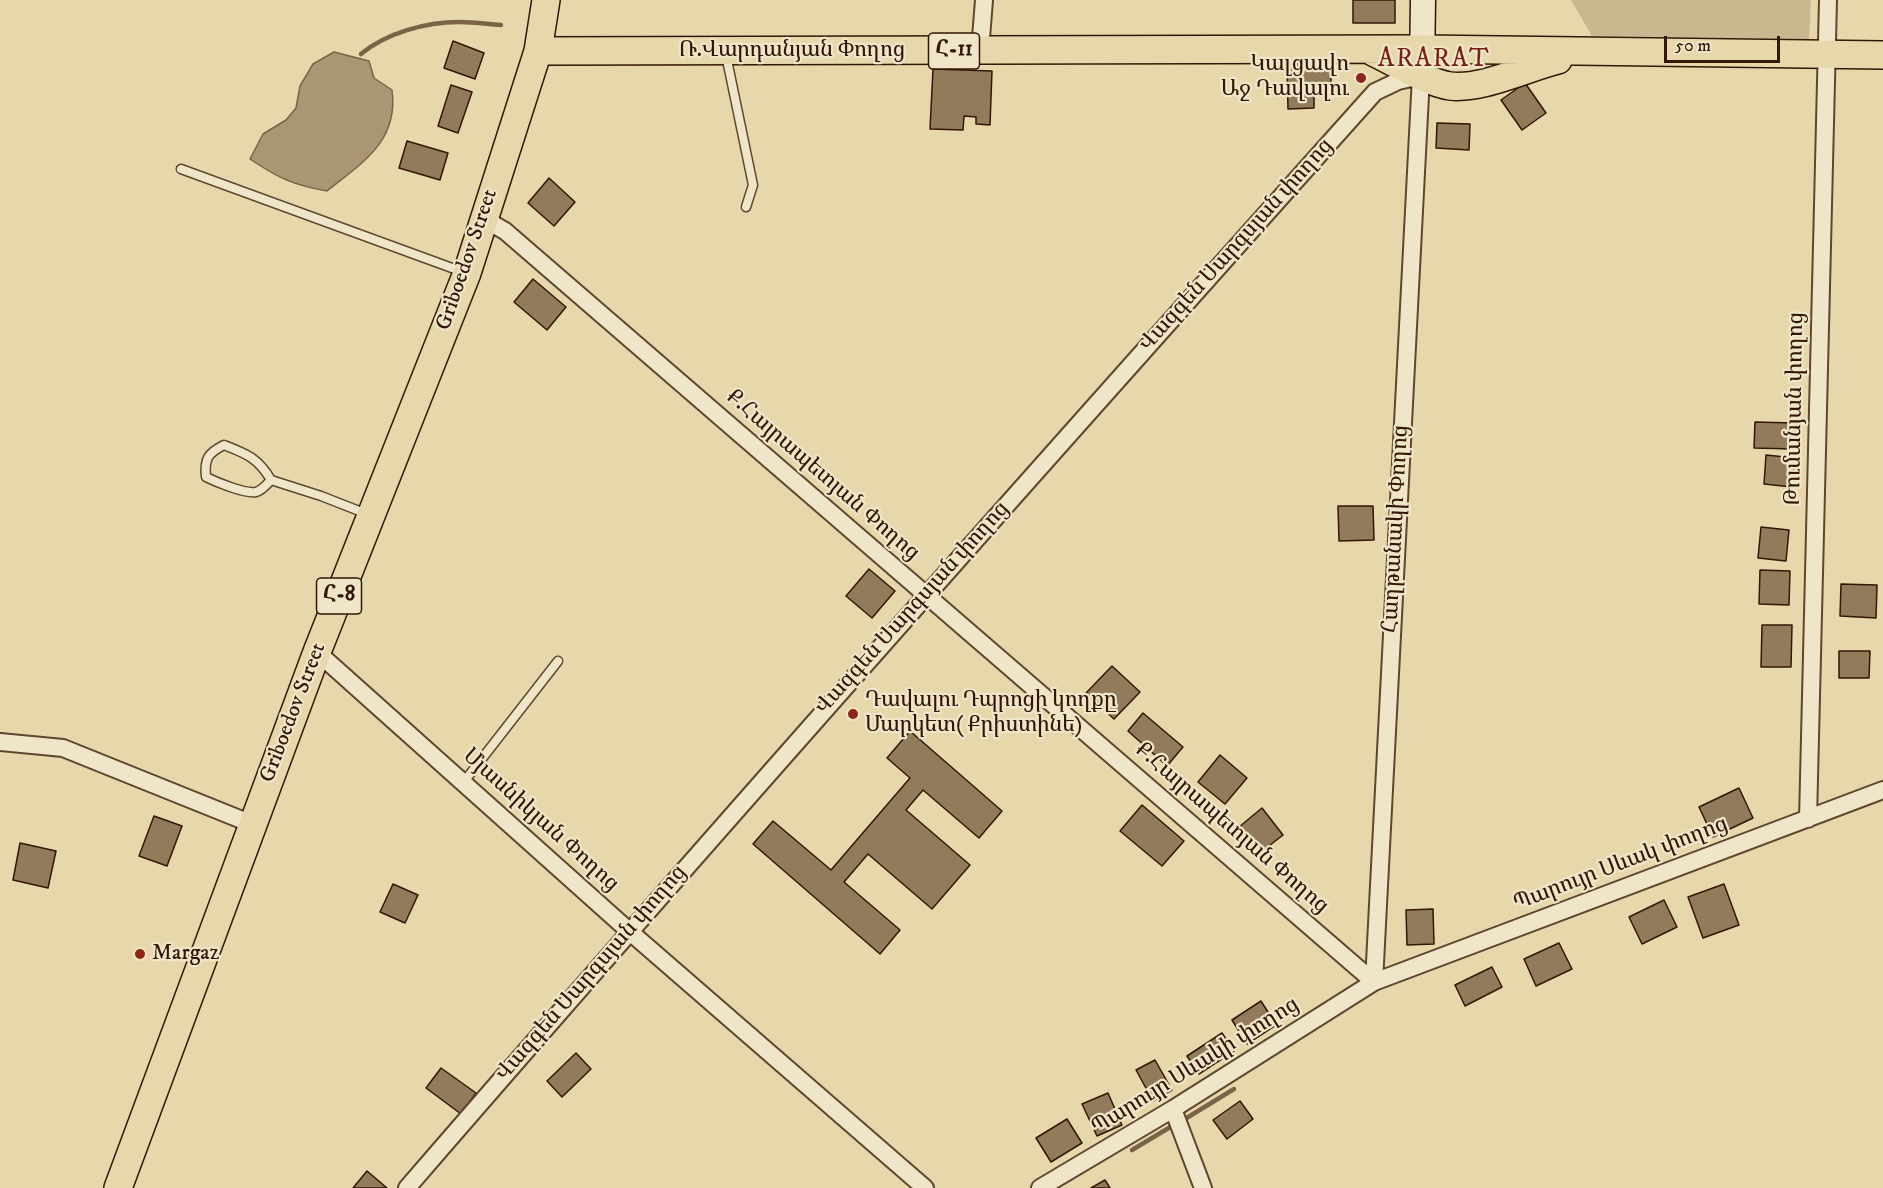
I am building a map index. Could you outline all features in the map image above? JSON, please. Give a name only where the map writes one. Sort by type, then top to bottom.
[{"type":"main road","name":"Griboedov Street","points":[[118,1188],[317,652],[466,273],[538,51],[546,0]]},
{"type":"main road","name":"Ռ.Վարդանյան Փողոց","points":[[538,51],[1369,50]]},
{"type":"main road","name":"Հ-11","points":[[1369,50],[1883,55]]},
{"type":"main road","name":"Հ-11","points":[[1369,50],[1421,76],[1449,86],[1479,85],[1532,66],[1591,52]]},
{"type":"street","points":[[980,51],[984,0]]},
{"type":"street","points":[[1421,76],[1424,49],[1423,0]]},
{"type":"street","name":"Թումանյան փողոց","points":[[1808,819],[1828,0]]},
{"type":"street","name":"Վազգեն Սարգսյան փողոց","points":[[406,1188],[925,595],[1375,92],[1398,81],[1421,76]]},
{"type":"street","name":"Հաղթանակի Փողոց","points":[[1374,982],[1421,76]]},
{"type":"street","name":"Ք.Հայրապետյան Փողոց","points":[[484,219],[505,231],[1374,982]]},
{"type":"street","name":"Մյասնիկյան Փողոց","points":[[317,652],[629,931],[925,1188]]},
{"type":"street","points":[[0,742],[63,748],[170,789],[252,824]]},
{"type":"street","name":"Պարույր Սևակ փողոց","points":[[1374,982],[1883,790]]},
{"type":"street","name":"Պարույր Սևակի փողոց","points":[[1040,1188],[1173,1109],[1374,982]]},
{"type":"street","points":[[1173,1109],[1203,1188]]},
{"type":"lane","points":[[725,52],[753,185],[746,207]]},
{"type":"lane","points":[[181,169],[466,273]]},
{"type":"lane","points":[[271,480],[254,493],[215,482],[206,477],[205,465],[212,451],[224,445],[251,455],[271,480],[321,496],[371,516]]},
{"type":"lane","points":[[463,783],[558,662]]},
{"type":"shaded area","points":[[1571,0],[1811,0],[1809,39],[1592,36]]},
{"type":"shaded area","points":[[334,52],[369,61],[374,78],[392,90],[393,108],[384,137],[375,149],[353,171],[327,191],[286,180],[250,159],[263,134],[286,120],[296,108],[300,86],[313,64]]},
{"type":"building","points":[[1353,0],[1395,0],[1395,23],[1353,23]]},
{"type":"building","points":[[453,41],[484,53],[475,79],[444,68]]},
{"type":"building","points":[[1287,65],[1331,65],[1331,95],[1314,95],[1314,108],[1288,109]]},
{"type":"building","points":[[933,69],[992,71],[990,125],[976,124],[976,117],[964,116],[963,130],[930,129]]},
{"type":"building","points":[[1525,83],[1546,113],[1522,130],[1501,100]]},
{"type":"building","points":[[451,85],[472,92],[458,133],[438,126]]},
{"type":"building","points":[[1437,123],[1470,124],[1469,150],[1436,148]]},
{"type":"building","points":[[407,141],[448,153],[440,180],[399,168]]},
{"type":"building","points":[[549,178],[575,202],[554,226],[528,203]]},
{"type":"building","points":[[533,279],[566,307],[547,330],[514,302]]},
{"type":"building","points":[[1755,422],[1794,423],[1793,449],[1754,448]]},
{"type":"building","points":[[1766,455],[1795,458],[1792,487],[1764,484]]},
{"type":"building","points":[[1338,506],[1373,506],[1374,540],[1339,541]]},
{"type":"building","points":[[1761,527],[1789,530],[1786,561],[1758,558]]},
{"type":"building","points":[[869,569],[895,591],[872,618],[846,596]]},
{"type":"building","points":[[1760,570],[1790,571],[1789,605],[1759,604]]},
{"type":"building","points":[[1841,584],[1877,585],[1876,618],[1840,616]]},
{"type":"building","points":[[1762,625],[1792,625],[1791,667],[1761,667]]},
{"type":"building","points":[[1839,651],[1870,651],[1869,678],[1839,678]]},
{"type":"building","points":[[1112,666],[1140,692],[1114,719],[1086,693]]},
{"type":"building","points":[[1143,713],[1183,747],[1167,766],[1128,731]]},
{"type":"building","points":[[910,731],[1002,811],[979,838],[923,790],[906,810],[970,865],[932,909],[868,854],[844,882],[900,930],[880,954],[753,844],[773,821],[831,870],[910,778],[887,758]]},
{"type":"building","points":[[1220,755],[1247,778],[1225,804],[1198,782]]},
{"type":"building","points":[[1739,788],[1753,818],[1713,837],[1699,807]]},
{"type":"building","points":[[1142,805],[1184,841],[1162,866],[1120,831]]},
{"type":"building","points":[[1262,808],[1283,835],[1260,853],[1239,827]]},
{"type":"building","points":[[154,816],[182,826],[167,866],[139,856]]},
{"type":"building","points":[[20,843],[56,851],[48,888],[13,880]]},
{"type":"building","points":[[393,884],[418,895],[405,923],[380,912]]},
{"type":"building","points":[[1724,884],[1739,925],[1703,938],[1688,897]]},
{"type":"building","points":[[1664,900],[1677,927],[1642,944],[1629,917]]},
{"type":"building","points":[[1433,909],[1434,944],[1407,945],[1406,910]]},
{"type":"building","points":[[1559,943],[1572,969],[1536,986],[1524,959]]},
{"type":"building","points":[[1492,967],[1502,987],[1465,1006],[1455,985]]},
{"type":"building","points":[[1261,1001],[1276,1025],[1247,1044],[1232,1020]]},
{"type":"building","points":[[1222,1033],[1234,1051],[1199,1074],[1187,1056]]},
{"type":"building","points":[[576,1053],[591,1069],[562,1097],[547,1081]]},
{"type":"building","points":[[1155,1060],[1172,1090],[1153,1101],[1136,1070]]},
{"type":"building","points":[[441,1068],[476,1093],[461,1114],[426,1088]]},
{"type":"building","points":[[1108,1093],[1122,1125],[1097,1136],[1082,1104]]},
{"type":"building","points":[[1240,1101],[1253,1119],[1227,1139],[1213,1120]]},
{"type":"building","points":[[1067,1119],[1082,1143],[1051,1162],[1036,1138]]},
{"type":"building","points":[[367,1171],[387,1188],[353,1188]]},
{"type":"building","points":[[1105,1180],[1110,1188],[1091,1188]]},
{"type":"waterway","points":[[361,54],[382,40],[407,30],[433,24],[459,22],[501,25]]},
{"type":"waterway","points":[[1185,1119],[1234,1089]]},
{"type":"waterway","points":[[1132,1150],[1172,1126]]},
{"type":"place","name":"Կալցավո Աջ Դավալու","points":[[1361,78]]},
{"type":"place","name":"Դավալու Դպրոցի կողքը Մարկետ( Քրիստինե)","points":[[853,714]]},
{"type":"place","name":"Margaz","points":[[140,954]]},
{"type":"district","name":"ARARAT","points":[[1434,61]]}]
